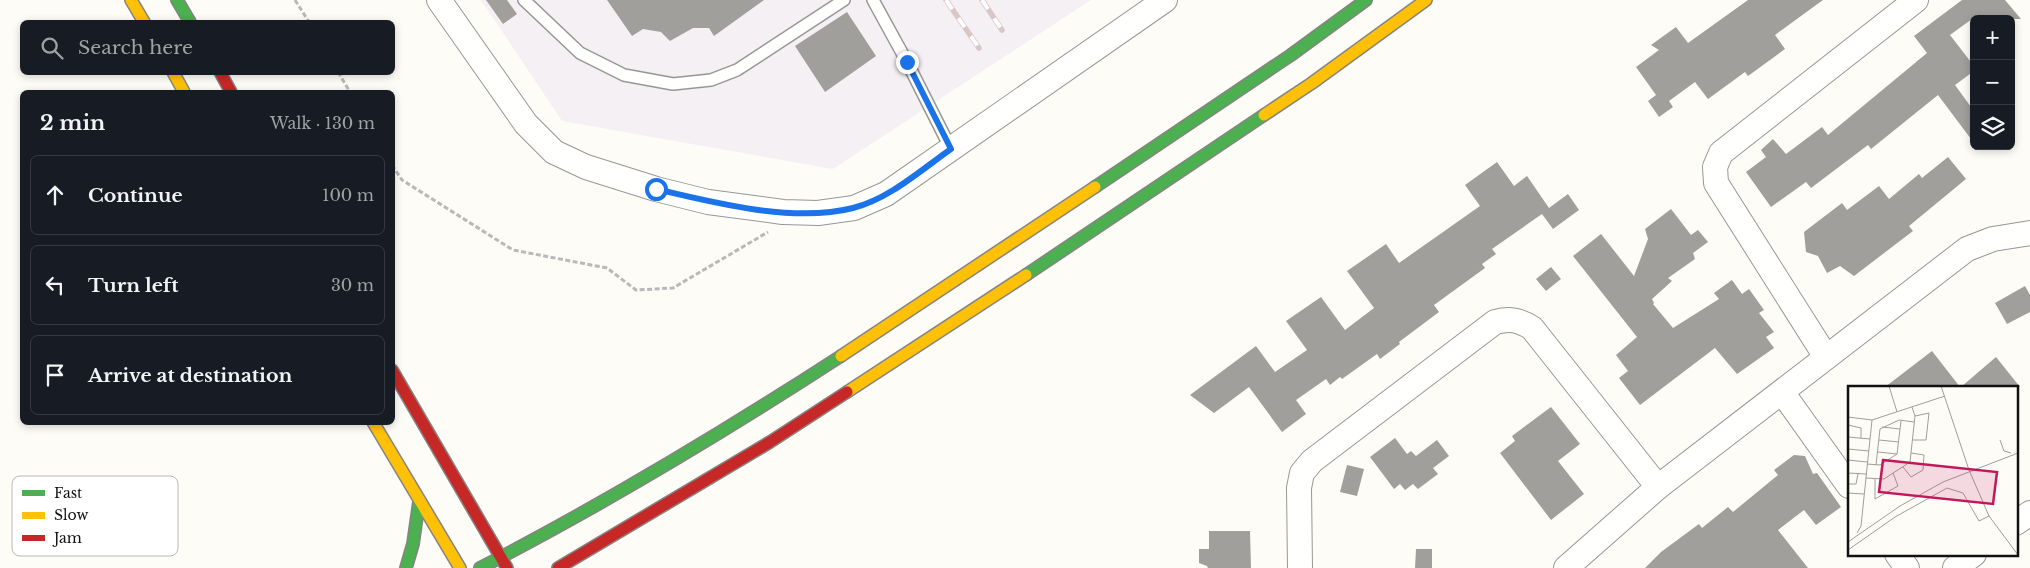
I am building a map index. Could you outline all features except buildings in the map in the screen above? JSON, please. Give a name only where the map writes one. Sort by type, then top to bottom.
[{"type":"main road","points":[[131,0],[143,20]]},
{"type":"main road","points":[[177,0],[189,20]]},
{"type":"main road","points":[[480,568],[544,535],[771,401],[933,296],[1283,61],[1366,0]]},
{"type":"main road","points":[[558,568],[770,442],[955,323],[1312,83],[1426,0]]},
{"type":"main road","points":[[175,75],[183,90]]},
{"type":"main road","points":[[222,75],[230,90]]},
{"type":"main road","points":[[395,375],[507,568]]},
{"type":"main road","points":[[375,425],[460,568]]},
{"type":"main road","points":[[406,568],[413,544],[419,502]]},
{"type":"main road","points":[[585,568],[592,548]]},
{"type":"street","points":[[440,0],[526,124],[554,152],[586,167],[656,189],[708,202],[783,212],[818,214],[854,208],[886,194],[1165,0]]},
{"type":"street","points":[[1826,357],[1716,183],[1715,167],[1721,153],[1916,0]]},
{"type":"street","points":[[1566,568],[1658,487],[1967,249],[1993,239],[2030,233]]},
{"type":"street","points":[[1300,568],[1298,488],[1302,473],[1312,461],[1495,322],[1508,319],[1523,322],[1532,328],[1658,487]]},
{"type":"street","points":[[1782,392],[1848,485]]},
{"type":"street","points":[[2018,522],[2030,513]]},
{"type":"street","points":[[1898,556],[1907,568]]},
{"type":"street","points":[[1955,568],[1971,556]]},
{"type":"lane","points":[[524,0],[580,53],[624,75],[673,84],[711,80],[737,70],[844,0]]},
{"type":"lane","points":[[873,0],[951,149]]},
{"type":"path","points":[[295,0],[308,20]]},
{"type":"path","points":[[340,75],[349,90]]},
{"type":"path","points":[[395,170],[402,180],[513,250],[606,268],[636,290],[673,288],[800,213]]},
{"type":"shaded area","points":[[481,0],[1091,0],[833,169],[562,121]]},
{"type":"railway","points":[[946,0],[979,48]]},
{"type":"railway","points":[[982,0],[1002,30]]},
{"type":"traffic: fast","points":[[177,0],[189,20]]},
{"type":"traffic: fast","points":[[1095,187],[1291,55],[1366,0]]},
{"type":"traffic: fast","points":[[1026,275],[1264,115]]},
{"type":"traffic: fast","points":[[480,568],[572,519],[663,467],[841,356]]},
{"type":"traffic: fast","points":[[406,568],[413,544],[419,502]]},
{"type":"traffic: slow","points":[[131,0],[143,20]]},
{"type":"traffic: slow","points":[[1264,115],[1312,83],[1426,0]]},
{"type":"traffic: slow","points":[[175,75],[183,90]]},
{"type":"traffic: slow","points":[[841,356],[1095,187]]},
{"type":"traffic: slow","points":[[847,392],[1026,275]]},
{"type":"traffic: slow","points":[[375,425],[460,568]]},
{"type":"traffic: jam","points":[[222,75],[230,90]]},
{"type":"traffic: jam","points":[[395,375],[507,568]]},
{"type":"traffic: jam","points":[[558,568],[770,442],[847,392]]},
{"type":"route","points":[[656,189],[708,202],[783,212],[818,214],[854,208],[886,194],[951,149],[907,62]]}]
